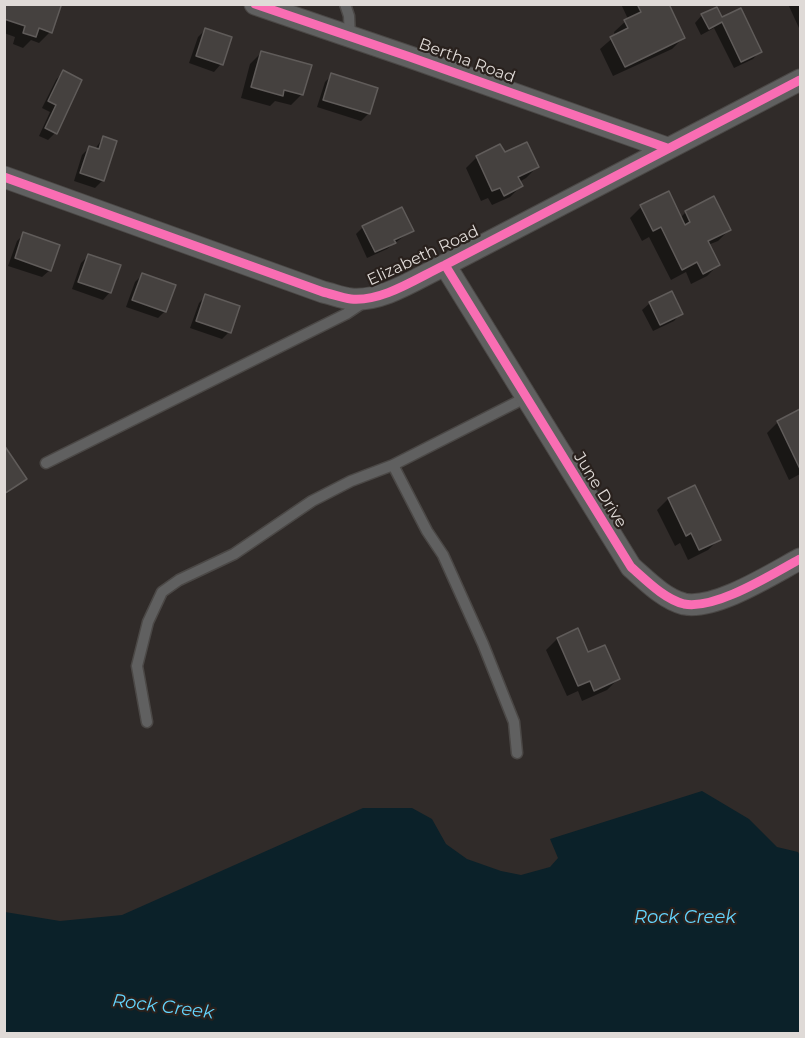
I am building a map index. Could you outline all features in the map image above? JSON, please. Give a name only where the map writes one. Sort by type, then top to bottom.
[{"type":"street","name":"Bertha Road","points":[[255,4],[667,148]]},
{"type":"street","name":"Elizabeth Road","points":[[4,177],[323,292],[351,299],[370,298],[445,265],[801,80]]},
{"type":"street","name":"June Drive","points":[[445,265],[631,567],[663,594],[684,604],[706,603],[726,597],[801,560]]},
{"type":"lane","points":[[345,4],[349,16],[350,37]]},
{"type":"lane","points":[[46,464],[346,314],[370,298]]},
{"type":"lane","points":[[147,722],[136,666],[148,622],[162,592],[179,580],[234,554],[312,501],[351,481],[393,465],[525,398]]},
{"type":"lane","points":[[393,465],[427,531],[443,555],[483,644],[514,722],[517,753]]},
{"type":"water","name":"Rock Creek","points":[[702,791],[749,819],[777,847],[798,852],[800,856],[800,1033],[5,1033],[5,912],[60,921],[122,915],[363,808],[412,808],[432,819],[446,844],[467,859],[501,871],[521,875],[550,867],[558,858],[550,839]]},
{"type":"building","points":[[4,4],[58,4],[61,6],[52,33],[39,28],[36,37],[23,33],[25,26],[4,19]]},
{"type":"building","points":[[637,4],[669,4],[685,38],[625,67],[610,37],[628,28],[624,20],[641,12]]},
{"type":"building","points":[[717,7],[722,17],[741,8],[762,52],[741,62],[722,22],[709,29],[701,14]]},
{"type":"building","points":[[205,28],[232,37],[223,65],[196,56]]},
{"type":"building","points":[[261,51],[312,65],[303,95],[284,90],[283,96],[251,87]]},
{"type":"building","points":[[63,70],[82,80],[57,134],[45,128],[56,105],[48,101]]},
{"type":"building","points":[[331,73],[378,88],[370,114],[323,100]]},
{"type":"building","points":[[103,136],[117,141],[104,181],[80,173],[89,146],[99,149]]},
{"type":"building","points":[[527,142],[539,167],[518,177],[523,186],[504,196],[500,188],[492,191],[476,156],[500,144],[505,152]]},
{"type":"building","points":[[669,191],[685,225],[690,222],[685,211],[714,196],[731,230],[708,241],[720,265],[703,274],[697,262],[682,270],[661,227],[653,231],[640,205]]},
{"type":"building","points":[[402,207],[414,231],[394,240],[396,243],[375,252],[362,226]]},
{"type":"building","points":[[23,232],[60,245],[51,271],[15,258]]},
{"type":"building","points":[[88,254],[121,265],[111,293],[78,282]]},
{"type":"building","points":[[142,273],[176,285],[166,312],[132,300]]},
{"type":"building","points":[[672,291],[683,314],[660,325],[649,302]]},
{"type":"building","points":[[205,294],[240,306],[231,333],[196,321]]},
{"type":"building","points":[[800,409],[800,469],[777,421]]},
{"type":"building","points":[[4,445],[27,479],[4,494]]},
{"type":"building","points":[[695,485],[721,540],[699,550],[691,533],[686,536],[668,498]]},
{"type":"building","points":[[578,628],[588,652],[605,645],[620,679],[594,691],[590,681],[578,686],[557,638]]},
{"type":"cycle path","points":[[255,4],[667,148]]},
{"type":"cycle path","points":[[4,177],[323,292],[363,299],[387,293],[411,282],[800,80]]},
{"type":"cycle path","points":[[445,265],[631,567],[662,594],[684,604],[712,602],[744,589],[800,559]]}]
